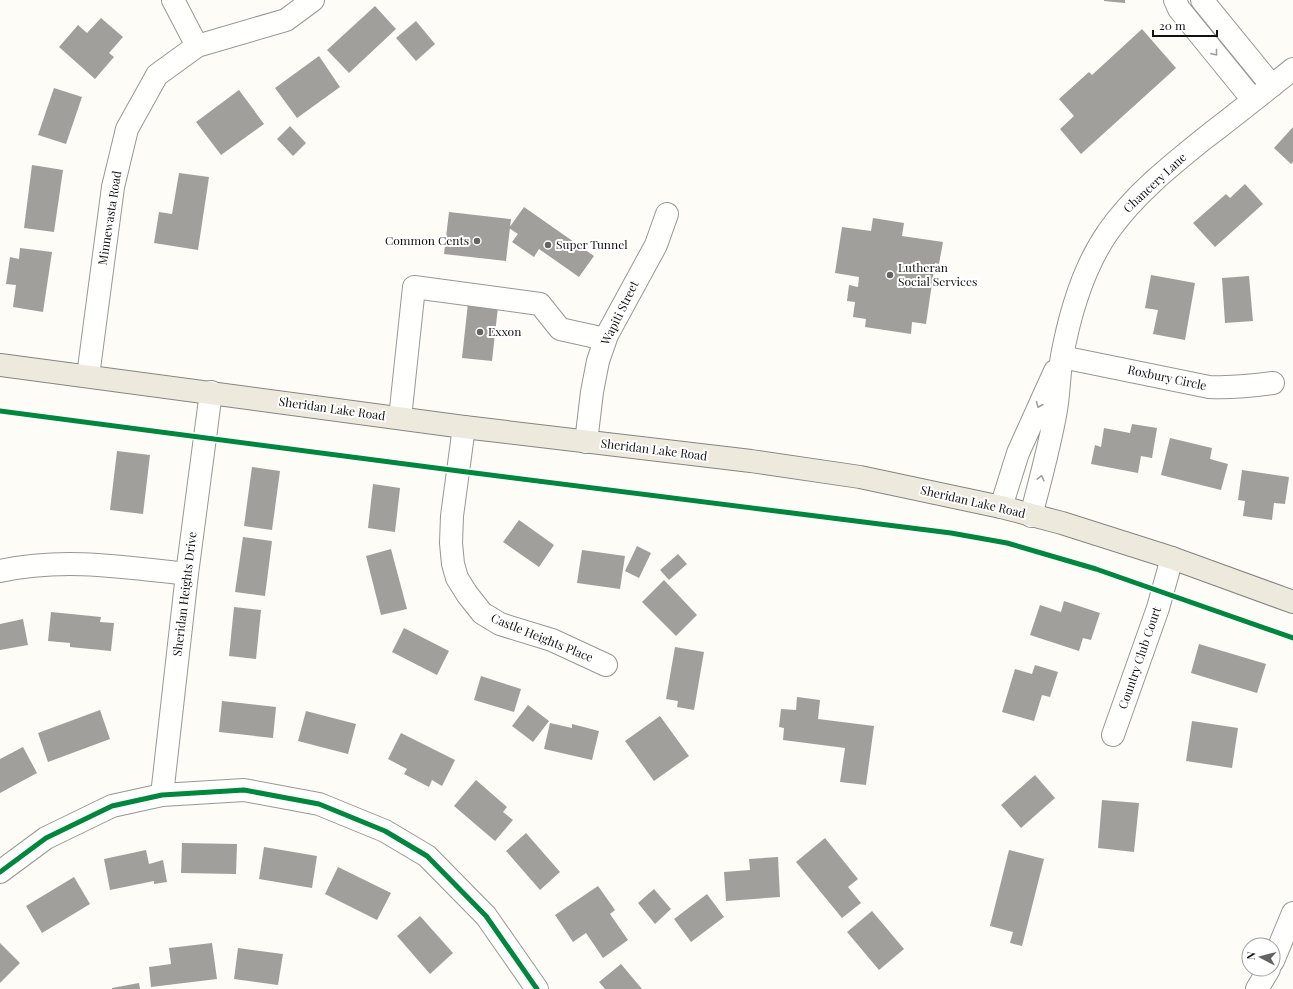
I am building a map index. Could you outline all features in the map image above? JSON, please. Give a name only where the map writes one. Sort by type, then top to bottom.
[{"type":"main road","name":"Sheridan Lake Road","points":[[0,365],[464,427],[815,470],[867,478],[1001,508],[1111,538],[1172,558],[1293,602]]},
{"type":"street","points":[[173,0],[197,46]]},
{"type":"street","name":"Minnewasta Road","points":[[88,376],[113,187],[127,129],[157,75],[197,46],[286,20],[313,0]]},
{"type":"street","points":[[1175,0],[1179,9],[1253,100]]},
{"type":"street","points":[[1202,0],[1272,86]]},
{"type":"street","name":"Chancery Lane","points":[[1031,516],[1056,411],[1060,387],[1062,357],[1072,314],[1080,286],[1107,233],[1126,208],[1149,185],[1178,160],[1293,69]]},
{"type":"street","name":"Wapiti Street","points":[[586,442],[592,392],[598,361],[605,339],[618,312],[656,245],[667,214]]},
{"type":"street","points":[[400,418],[414,287],[540,304],[560,329],[605,339]]},
{"type":"street","name":"Chancery Lane","points":[[1001,508],[1018,453],[1044,393],[1062,357]]},
{"type":"street","name":"Roxbury Circle","points":[[1062,357],[1209,387],[1226,388],[1273,383]]},
{"type":"street","name":"Sheridan Heights Drive","points":[[162,795],[187,574],[211,392]]},
{"type":"street","name":"Castle Heights Place","points":[[464,427],[452,516],[451,543],[453,564],[457,578],[476,606],[492,620],[515,630],[552,640],[606,665]]},
{"type":"street","name":"Country Club Court","points":[[1113,735],[1158,608],[1172,558]]},
{"type":"street","points":[[0,571],[24,566],[73,563],[187,574]]},
{"type":"street","points":[[0,872],[46,838],[112,806],[162,795],[244,790],[319,804],[384,831],[426,856],[486,916],[537,989]]},
{"type":"street","points":[[1281,942],[1293,913]]},
{"type":"street","points":[[1257,989],[1264,977]]},
{"type":"building","points":[[1125,0],[1125,3],[1104,1]]},
{"type":"building","points":[[375,6],[396,29],[349,73],[327,50]]},
{"type":"building","points":[[101,18],[123,37],[109,53],[114,57],[95,79],[59,47],[78,25],[87,33]]},
{"type":"building","points":[[416,21],[435,44],[416,61],[396,38]]},
{"type":"building","points":[[1142,29],[1176,68],[1081,154],[1060,129],[1074,116],[1059,99],[1089,72],[1092,75]]},
{"type":"building","points":[[319,56],[340,87],[297,118],[275,88]]},
{"type":"building","points":[[54,88],[82,97],[66,144],[38,135]]},
{"type":"building","points":[[239,90],[264,124],[221,155],[196,122]]},
{"type":"building","points":[[290,126],[306,143],[293,156],[277,139]]},
{"type":"building","points":[[1293,127],[1293,162],[1291,164],[1274,148]]},
{"type":"building","points":[[32,165],[63,170],[54,232],[24,228]]},
{"type":"building","points":[[179,173],[209,177],[198,250],[154,243],[159,212],[172,214]]},
{"type":"building","points":[[1245,184],[1263,204],[1215,247],[1193,223],[1226,194],[1230,198]]},
{"type":"building","name":"Super Tunnel","points":[[524,207],[594,256],[579,277],[539,249],[534,257],[512,242],[518,234],[509,228]]},
{"type":"building","name":"Common Cents","points":[[449,212],[511,219],[506,261],[444,254]]},
{"type":"building","name":"Lutheran Social Services","points":[[873,218],[904,223],[902,236],[943,242],[939,264],[935,263],[926,324],[912,322],[911,334],[865,327],[866,319],[853,317],[855,302],[847,301],[849,285],[858,287],[859,277],[835,273],[842,227],[871,231]]},
{"type":"building","points":[[20,248],[52,252],[43,312],[13,307],[16,285],[6,284],[10,257],[19,259]]},
{"type":"building","points":[[1151,275],[1195,283],[1185,340],[1153,334],[1158,310],[1145,308]]},
{"type":"building","points":[[1249,276],[1253,321],[1225,323],[1222,278]]},
{"type":"building","name":"Exxon","points":[[468,303],[498,307],[492,361],[462,358]]},
{"type":"building","points":[[1132,424],[1157,428],[1152,458],[1141,456],[1138,473],[1091,464],[1095,445],[1101,447],[1104,428],[1130,433]]},
{"type":"building","points":[[1170,438],[1212,448],[1210,459],[1228,464],[1221,490],[1161,475]]},
{"type":"building","points":[[117,451],[150,455],[143,514],[110,510]]},
{"type":"building","points":[[252,467],[280,471],[272,530],[244,526]]},
{"type":"building","points":[[1242,470],[1289,477],[1285,504],[1274,503],[1272,520],[1243,516],[1245,501],[1238,500]]},
{"type":"building","points":[[373,484],[400,488],[395,532],[368,528]]},
{"type":"building","points":[[519,520],[554,545],[539,567],[503,542]]},
{"type":"building","points":[[243,537],[272,541],[265,596],[235,592]]},
{"type":"building","points":[[637,546],[651,553],[639,578],[625,571]]},
{"type":"building","points":[[391,549],[407,609],[381,615],[366,556]]},
{"type":"building","points":[[582,550],[625,556],[620,589],[577,583]]},
{"type":"building","points":[[678,554],[687,564],[669,580],[660,570]]},
{"type":"building","points":[[664,580],[697,615],[676,636],[642,602]]},
{"type":"building","points":[[1064,601],[1100,613],[1091,640],[1083,638],[1079,651],[1030,635],[1040,605],[1061,612]]},
{"type":"building","points":[[234,607],[261,610],[256,659],[229,656]]},
{"type":"building","points":[[51,612],[101,617],[100,622],[114,623],[111,651],[70,647],[70,643],[48,641]]},
{"type":"building","points":[[23,619],[28,645],[0,650],[0,624]]},
{"type":"building","points":[[404,628],[449,651],[437,675],[392,652]]},
{"type":"building","points":[[1199,644],[1266,664],[1257,693],[1191,673]]},
{"type":"building","points":[[675,647],[704,652],[694,710],[677,707],[678,701],[666,699]]},
{"type":"building","points":[[1035,665],[1058,672],[1050,697],[1042,695],[1034,721],[1002,712],[1015,669],[1032,674]]},
{"type":"building","points":[[481,676],[521,689],[514,712],[474,700]]},
{"type":"building","points":[[797,697],[820,700],[818,719],[874,726],[866,785],[840,782],[845,748],[783,740],[784,728],[779,727],[781,709],[796,710]]},
{"type":"building","points":[[222,701],[276,707],[273,738],[219,732]]},
{"type":"building","points":[[528,705],[549,721],[533,742],[512,726]]},
{"type":"building","points":[[100,710],[110,739],[48,762],[38,733]]},
{"type":"building","points":[[306,711],[356,724],[348,754],[298,741]]},
{"type":"building","points":[[660,716],[689,756],[654,781],[625,741]]},
{"type":"building","points":[[1192,721],[1238,728],[1232,768],[1186,761]]},
{"type":"building","points":[[550,723],[572,728],[572,724],[599,731],[592,760],[544,749]]},
{"type":"building","points":[[401,733],[455,760],[442,786],[432,780],[429,787],[404,774],[407,769],[388,759]]},
{"type":"building","points":[[23,747],[37,773],[0,793],[0,759]]},
{"type":"building","points":[[1035,775],[1055,798],[1021,828],[1001,805]]},
{"type":"building","points":[[476,780],[507,807],[503,812],[513,820],[495,841],[454,806]]},
{"type":"building","points":[[1102,800],[1139,803],[1134,852],[1098,848]]},
{"type":"building","points":[[526,833],[560,872],[540,890],[506,851]]},
{"type":"building","points":[[825,838],[858,879],[848,887],[861,903],[842,918],[796,862]]},
{"type":"building","points":[[182,843],[237,844],[236,874],[181,873]]},
{"type":"building","points":[[264,847],[317,856],[312,888],[259,879]]},
{"type":"building","points":[[146,850],[149,864],[163,860],[167,882],[154,884],[154,881],[110,890],[104,859]]},
{"type":"building","points":[[1009,850],[1044,859],[1022,946],[1010,943],[1013,932],[990,926]]},
{"type":"building","points":[[778,857],[780,897],[726,901],[724,872],[750,870],[749,859]]},
{"type":"building","points":[[338,867],[391,893],[377,920],[325,894]]},
{"type":"building","points":[[74,877],[90,904],[42,933],[26,906]]},
{"type":"building","points":[[598,886],[615,910],[610,914],[628,940],[603,958],[586,933],[573,942],[555,915]]},
{"type":"building","points":[[654,889],[671,909],[655,924],[638,903]]},
{"type":"building","points":[[707,894],[724,917],[691,942],[674,919]]},
{"type":"building","points":[[872,911],[904,949],[879,970],[847,932]]},
{"type":"building","points":[[420,916],[453,953],[430,974],[397,936]]},
{"type":"building","points":[[0,943],[20,963],[0,983]]},
{"type":"building","points":[[212,943],[217,979],[151,987],[149,967],[171,964],[169,948]]},
{"type":"building","points":[[238,948],[283,954],[278,985],[234,979]]},
{"type":"building","points":[[621,964],[642,989],[605,989],[599,982]]},
{"type":"building","points":[[139,983],[140,989],[112,989],[112,988]]},
{"type":"cycle path","points":[[0,411],[951,533],[1007,543],[1096,569],[1293,638]]},
{"type":"cycle path","points":[[0,872],[46,838],[112,806],[162,795],[244,790],[319,804],[385,831],[427,856],[486,916],[537,989]]},
{"type":"place","name":"Common Cents","points":[[477,241]]},
{"type":"place","name":"Super Tunnel","points":[[548,245]]},
{"type":"place","name":"Lutheran Social Services","points":[[890,275]]},
{"type":"place","name":"Exxon","points":[[480,332]]}]
